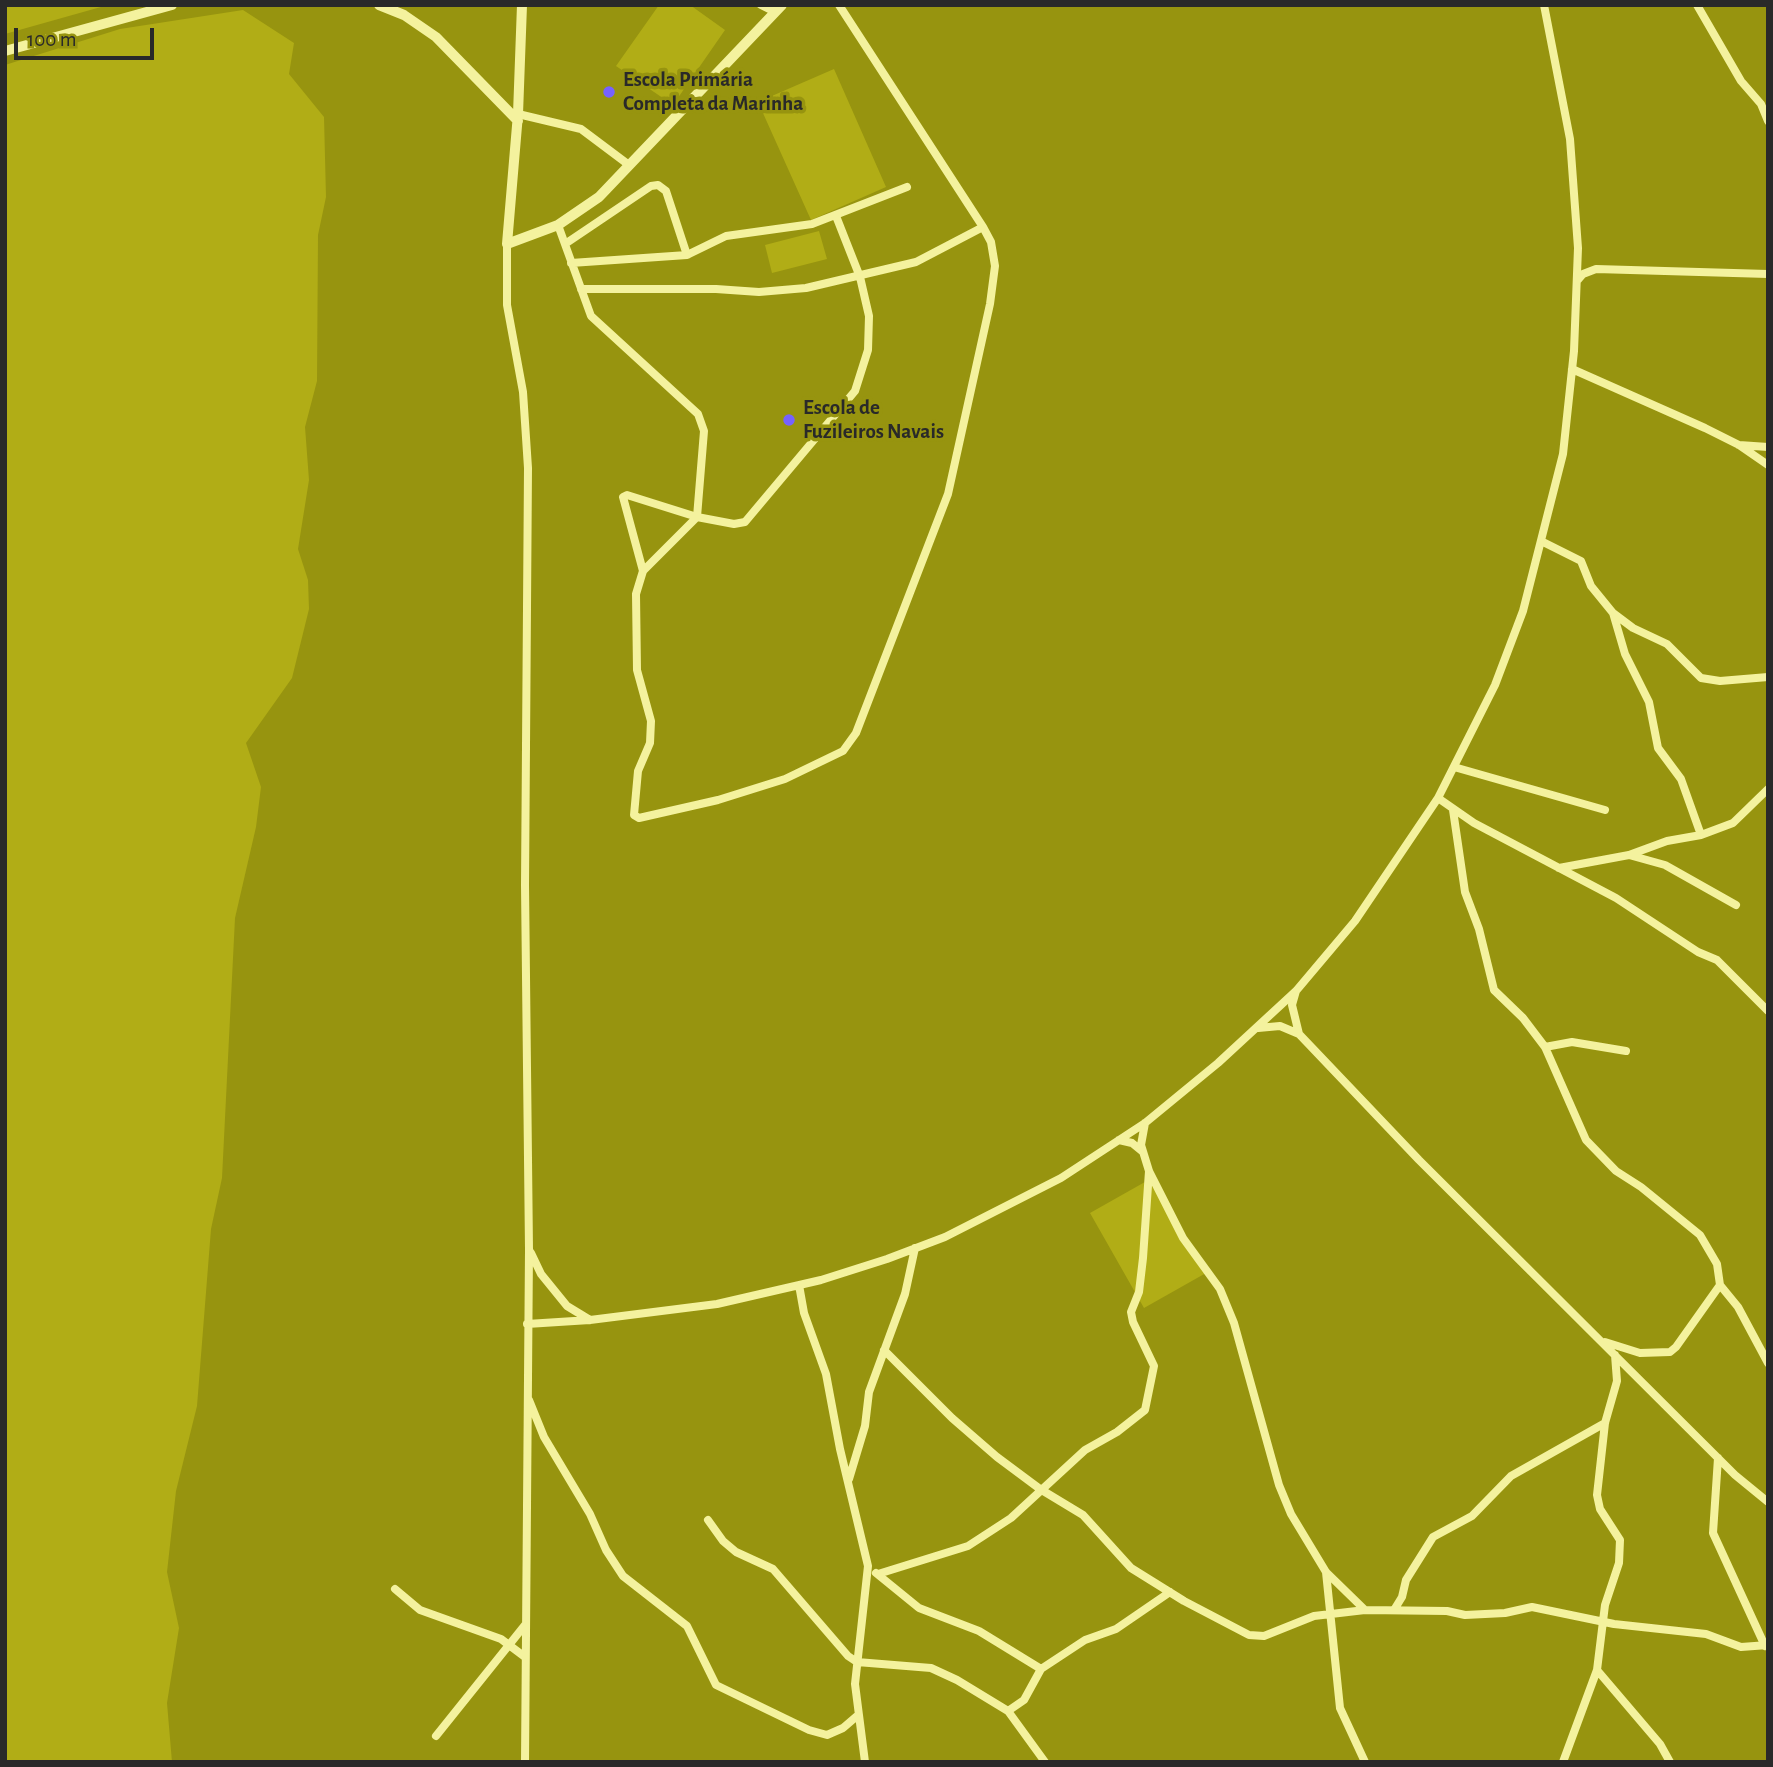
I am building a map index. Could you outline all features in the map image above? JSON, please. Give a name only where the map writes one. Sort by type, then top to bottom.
[{"type":"street","points":[[5,51],[172,5]]},
{"type":"street","points":[[379,5],[404,15],[436,37],[518,117],[581,128],[629,165]]},
{"type":"street","points":[[522,5],[518,117],[507,244],[507,305],[523,392],[528,467],[525,886],[529,1250],[526,1394],[526,1762]]},
{"type":"street","points":[[761,5],[778,9]]},
{"type":"street","points":[[836,216],[860,277],[869,316],[868,350],[855,391],[753,516],[734,524],[697,517],[626,495],[623,497],[643,571],[634,613],[637,670],[651,721],[650,743],[638,771],[635,815],[639,818],[774,783],[843,751],[856,733],[948,494],[990,304],[995,266],[991,242],[839,5]]},
{"type":"street","points":[[527,1324],[590,1320],[717,1304],[799,1285],[915,1248],[1061,1178],[1145,1123],[1256,1028],[1296,991],[1355,921],[1438,798],[1495,685],[1514,636],[1563,454],[1572,369],[1578,248],[1570,139],[1544,5]]},
{"type":"street","points":[[1697,5],[1741,81],[1761,104],[1768,121]]},
{"type":"street","points":[[507,244],[558,225],[599,197],[778,9]]},
{"type":"street","points":[[565,244],[651,186],[658,186],[666,191],[687,255]]},
{"type":"street","points":[[571,263],[687,255],[726,236],[812,223],[836,216],[907,187]]},
{"type":"street","points":[[558,225],[591,316],[702,422],[704,442],[697,517],[643,571]]},
{"type":"street","points":[[581,289],[759,292],[806,288],[916,262],[983,227]]},
{"type":"street","points":[[1578,248],[1596,269]]},
{"type":"street","points":[[1577,281],[1583,274],[1596,269],[1768,274]]},
{"type":"street","points":[[1572,369],[1739,445],[1768,465]]},
{"type":"street","points":[[1739,445],[1768,447]]},
{"type":"street","points":[[1541,541],[1581,561],[1591,586],[1613,613],[1633,628],[1667,644],[1702,678],[1720,681],[1768,677]]},
{"type":"street","points":[[1613,613],[1625,654],[1649,702],[1658,748],[1681,779],[1701,835]]},
{"type":"street","points":[[1454,767],[1605,810]]},
{"type":"street","points":[[1559,868],[1629,855],[1667,841],[1701,835],[1733,823],[1768,789]]},
{"type":"street","points":[[1438,798],[1452,810],[1616,898],[1698,952],[1717,960],[1768,1011]]},
{"type":"street","points":[[1452,810],[1465,892],[1479,929],[1494,990],[1523,1018],[1545,1047],[1586,1140],[1616,1171],[1641,1187],[1700,1235],[1717,1264],[1720,1285],[1738,1307],[1768,1363]]},
{"type":"street","points":[[1629,855],[1665,865],[1735,905]]},
{"type":"street","points":[[1296,991],[1292,1004],[1299,1034]]},
{"type":"street","points":[[1256,1028],[1280,1026],[1299,1034],[1419,1160],[1718,1458],[1765,1496]]},
{"type":"street","points":[[1545,1047],[1572,1042],[1626,1051]]},
{"type":"street","points":[[1145,1123],[1143,1152],[1149,1171],[1183,1238],[1220,1289],[1248,1370],[1279,1485],[1306,1542],[1326,1572],[1365,1610]]},
{"type":"street","points":[[1119,1140],[1132,1143],[1143,1152]]},
{"type":"street","points":[[878,1574],[968,1546],[1011,1518],[1085,1450],[1117,1432],[1147,1405],[1154,1366],[1132,1322],[1131,1312],[1139,1292],[1149,1171]]},
{"type":"street","points":[[848,1482],[863,1436],[869,1392],[905,1294],[915,1248]]},
{"type":"street","points":[[529,1250],[553,1290],[567,1306],[590,1320]]},
{"type":"street","points":[[799,1285],[804,1313],[826,1374],[868,1566],[857,1662],[857,1716],[865,1762]]},
{"type":"street","points":[[1601,1341],[1640,1353],[1670,1352],[1720,1285]]},
{"type":"street","points":[[884,1350],[952,1418],[1040,1489],[1083,1515],[1131,1568],[1249,1635],[1264,1636],[1314,1616],[1365,1610],[1465,1615],[1506,1613],[1532,1607],[1605,1622],[1706,1634],[1741,1647],[1767,1646]]},
{"type":"street","points":[[1563,1762],[1597,1670],[1605,1605],[1619,1563],[1620,1540],[1600,1509],[1597,1495],[1605,1423],[1617,1381],[1615,1355]]},
{"type":"street","points":[[526,1394],[544,1437],[623,1576],[687,1626],[716,1685],[809,1730],[827,1735],[843,1728],[857,1716]]},
{"type":"street","points":[[1394,1610],[1402,1597],[1406,1580],[1433,1537],[1472,1516],[1511,1476],[1605,1423]]},
{"type":"street","points":[[1718,1458],[1713,1533],[1746,1601],[1751,1621],[1767,1646]]},
{"type":"street","points":[[708,1520],[723,1541],[736,1552],[774,1569],[837,1646],[857,1662],[939,1671],[1008,1711],[1045,1762]]},
{"type":"street","points":[[868,1566],[919,1608],[979,1632],[1041,1669]]},
{"type":"street","points":[[1326,1572],[1340,1708],[1365,1762]]},
{"type":"street","points":[[395,1589],[420,1610],[510,1644],[525,1657]]},
{"type":"street","points":[[1008,1711],[1024,1700],[1041,1669],[1085,1640],[1116,1629],[1170,1592]]},
{"type":"street","points":[[436,1736],[525,1625]]},
{"type":"street","points":[[1597,1670],[1660,1744],[1670,1762]]},
{"type":"shaded area","points":[[5,5],[108,5],[5,34]]},
{"type":"shaded area","points":[[659,5],[690,5],[725,30],[673,105],[616,66]]},
{"type":"shaded area","points":[[243,10],[294,43],[289,74],[324,117],[326,197],[318,235],[317,381],[305,427],[309,480],[298,549],[308,580],[309,609],[292,678],[246,743],[261,787],[256,827],[235,918],[222,1178],[211,1229],[197,1406],[176,1491],[167,1572],[179,1628],[167,1703],[172,1762],[5,1762],[5,65],[120,29]]},
{"type":"shaded area","points":[[834,69],[886,187],[811,220],[758,102]]},
{"type":"shaded area","points":[[819,231],[827,259],[772,273],[765,245]]},
{"type":"shaded area","points":[[1152,1178],[1206,1273],[1144,1308],[1090,1213]]},
{"type":"place","name":"Escola Primária Completa da Marinha","points":[[609,92]]},
{"type":"place","name":"Escola de Fuzileiros Navais","points":[[789,420]]}]
